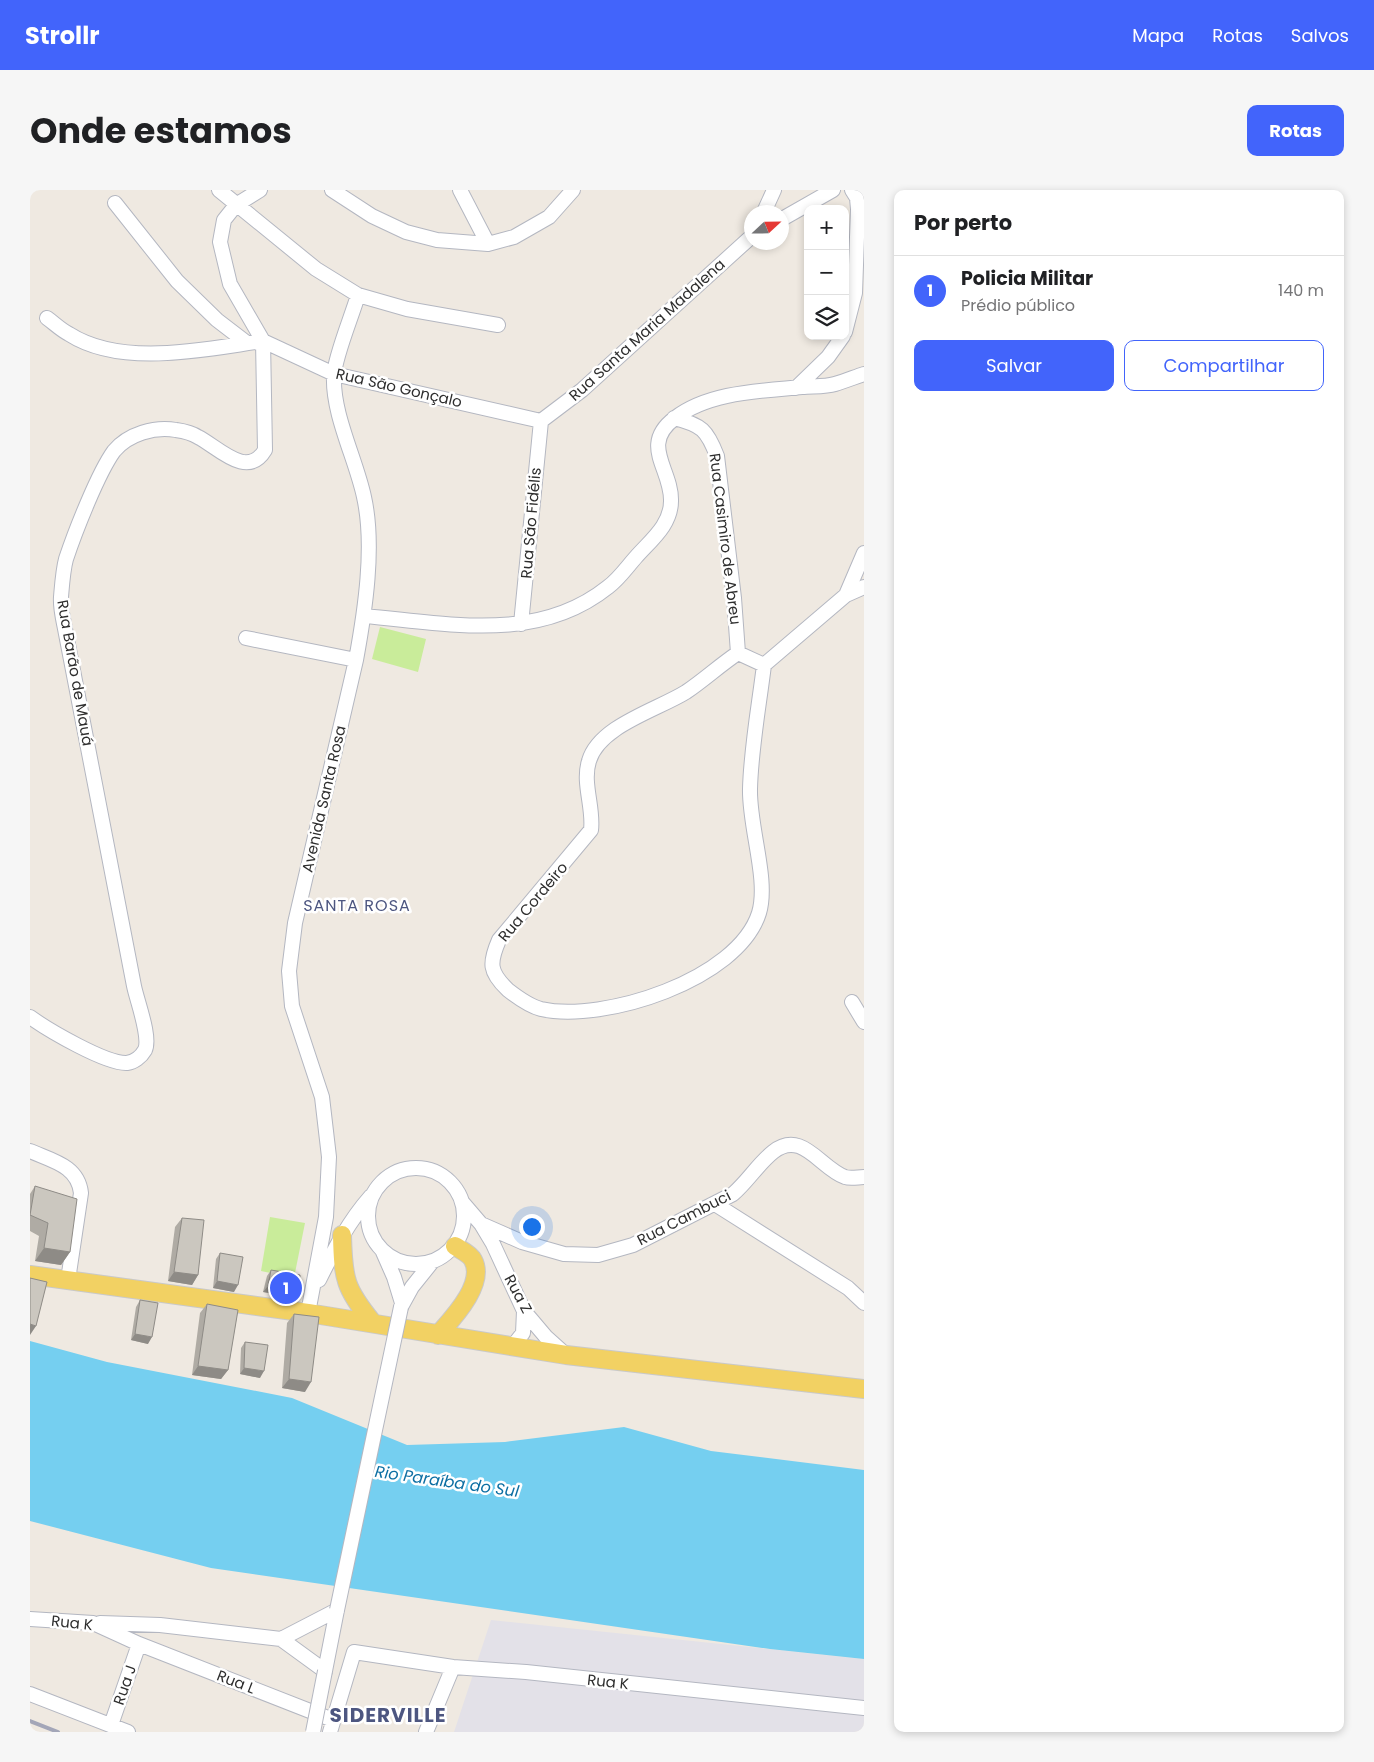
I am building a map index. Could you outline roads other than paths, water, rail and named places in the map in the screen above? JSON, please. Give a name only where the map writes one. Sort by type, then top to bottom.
[{"type":"main road","points":[[342,1235],[342,1268],[346,1284],[355,1301],[373,1323]]},
{"type":"main road","points":[[438,1335],[466,1301],[473,1284],[476,1269],[474,1261],[455,1246]]},
{"type":"main road","points":[[30,1275],[308,1313],[566,1355],[864,1389]]},
{"type":"street","points":[[219,190],[316,269],[358,295],[407,308],[498,325]]},
{"type":"street","points":[[47,318],[70,335],[101,347],[135,353],[171,352],[264,341],[230,284],[220,242],[224,220],[236,205],[260,190]]},
{"type":"street","points":[[332,190],[372,216],[406,232],[438,240],[488,244],[514,237],[549,217],[573,190]]},
{"type":"street","points":[[460,190],[488,244]]},
{"type":"street","points":[[767,205],[774,190]]},
{"type":"street","points":[[789,215],[833,190]]},
{"type":"street","points":[[849,316],[855,293],[858,209],[857,198],[852,190]]},
{"type":"street","points":[[114,203],[177,281],[216,320],[247,343]]},
{"type":"street","name":"Rua Santa Maria Madalena","points":[[540,421],[582,390],[744,243]]},
{"type":"street","points":[[334,374],[358,295]]},
{"type":"street","points":[[796,388],[828,357],[839,340]]},
{"type":"street","name":"Rua São Gonçalo","points":[[264,341],[334,374],[540,421]]},
{"type":"street","name":"Rua Barão de Mauá","points":[[30,1017],[68,1040],[110,1060],[127,1063],[138,1059],[145,1049],[146,1036],[134,986],[66,634],[61,599],[66,560],[100,476],[115,450],[133,436],[152,429],[175,430],[197,436],[244,463],[253,462],[260,458],[265,450],[264,341]]},
{"type":"street","name":"Avenida Santa Rosa","points":[[308,1313],[326,1217],[329,1157],[322,1097],[292,1006],[289,971],[295,923],[356,660],[364,616],[369,528],[356,464],[335,396],[334,374]]},
{"type":"street","points":[[364,616],[492,627],[521,624],[586,603],[610,586],[662,528],[671,513],[671,496],[657,450],[659,438],[674,418],[693,407],[715,398],[834,384],[864,374]]},
{"type":"street","name":"Rua Casimiro de Abreu","points":[[674,418],[702,428],[710,438],[717,456],[734,598],[738,653]]},
{"type":"street","name":"Rua São Fidélis","points":[[521,624],[540,421]]},
{"type":"street","points":[[846,595],[864,554]]},
{"type":"street","points":[[738,653],[764,665],[846,595],[864,587]]},
{"type":"street","points":[[246,638],[356,660]]},
{"type":"street","name":"Rua Cordeiro","points":[[738,653],[687,691],[606,735],[595,747],[588,762],[588,780],[593,816],[591,830],[499,940],[492,956],[492,971],[500,982],[522,1000],[539,1008],[565,1012],[628,1005],[671,989],[720,964],[747,938],[759,913],[762,885],[752,826],[750,789],[764,665]]},
{"type":"street","points":[[852,1002],[864,1022]]},
{"type":"street","name":"Rua Cambuci","points":[[481,1224],[522,1242],[564,1254],[598,1255],[633,1245],[733,1194],[747,1182],[773,1153],[783,1146],[797,1144],[808,1149],[830,1169],[847,1178],[864,1177]]},
{"type":"street","points":[[30,1151],[65,1166],[77,1176],[81,1193],[68,1280]]},
{"type":"street","points":[[312,1294],[354,1215],[384,1180],[398,1171],[413,1168],[430,1170],[444,1177],[456,1188],[463,1203],[481,1224]]},
{"type":"street","points":[[374,1193],[369,1208],[368,1223],[373,1238],[382,1251],[394,1276],[401,1305]]},
{"type":"street","points":[[382,1251],[393,1259],[406,1264],[419,1265],[445,1256],[455,1246],[464,1225],[463,1203]]},
{"type":"street","points":[[715,1204],[848,1288],[864,1303]]},
{"type":"street","name":"Rua Z","points":[[481,1224],[524,1310],[546,1337],[566,1355]]},
{"type":"street","points":[[313,1732],[401,1305],[432,1262]]},
{"type":"street","points":[[512,1347],[523,1333],[524,1310]]},
{"type":"street","points":[[281,1639],[337,1610]]},
{"type":"street","name":"Rua K","points":[[30,1618],[93,1623],[142,1645]]},
{"type":"street","points":[[93,1623],[160,1626],[281,1639],[325,1671]]},
{"type":"street","name":"Rua J","points":[[111,1725],[145,1635],[160,1626]]},
{"type":"street","name":"Rua L","points":[[142,1645],[332,1726]]},
{"type":"street","name":"Rua K","points":[[332,1726],[354,1652],[453,1667],[526,1672],[864,1708]]},
{"type":"street","points":[[426,1732],[453,1667]]},
{"type":"street","points":[[30,1694],[128,1732]]},
{"type":"water","name":"Rio Paraíba do Sul","points":[[30,1341],[107,1362],[292,1398],[407,1445],[505,1442],[624,1427],[711,1451],[864,1470],[864,1659],[770,1649],[211,1568],[30,1521]]},
{"type":"railway","points":[[30,1721],[58,1732]]},
{"type":"place","name":"Policia Militar","points":[[286,1288]]},
{"type":"district","name":"SANTA ROSA","points":[[357,905]]},
{"type":"district","name":"SIDERVILLE","points":[[388,1715]]}]
